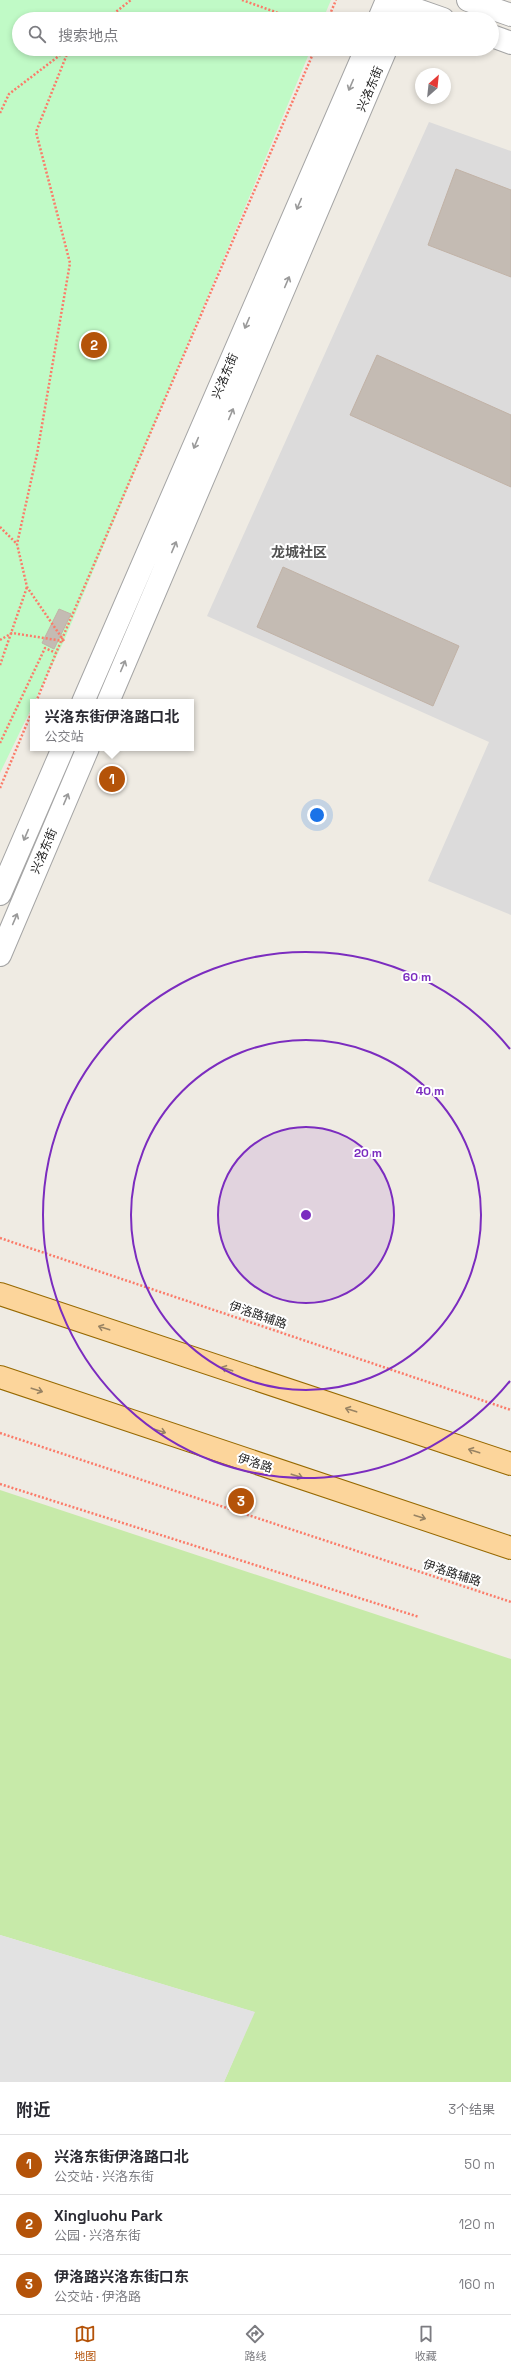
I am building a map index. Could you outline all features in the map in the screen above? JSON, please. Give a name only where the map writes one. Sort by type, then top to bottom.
[{"type":"main road","points":[[0,1294],[511,1464]]},
{"type":"main road","name":"伊洛路","points":[[0,1377],[511,1548]]},
{"type":"street","points":[[468,0],[511,15]]},
{"type":"street","points":[[388,12],[397,5],[420,12]]},
{"type":"street","points":[[499,39],[511,43]]},
{"type":"street","name":"兴洛东街","points":[[84,699],[363,56]]},
{"type":"street","name":"兴洛东街","points":[[109,699],[383,56]]},
{"type":"street","name":"兴洛东街","points":[[0,894],[62,751]]},
{"type":"street","name":"兴洛东街","points":[[0,955],[87,751]]},
{"type":"path","points":[[116,12],[131,0]]},
{"type":"path","points":[[242,0],[275,12]]},
{"type":"path","points":[[331,12],[336,0]]},
{"type":"path","points":[[0,113],[9,94],[59,56]]},
{"type":"path","points":[[0,640],[12,633],[64,642],[27,587],[17,544],[37,454],[70,263],[36,132],[65,56]]},
{"type":"path","points":[[37,699],[312,56]]},
{"type":"path","points":[[0,528],[17,544]]},
{"type":"path","points":[[0,664],[27,587]]},
{"type":"path","points":[[0,743],[45,648],[56,653]]},
{"type":"path","points":[[0,788],[30,716]]},
{"type":"path","name":"伊洛路辅路","points":[[0,1238],[511,1410]]},
{"type":"path","name":"伊洛路辅路","points":[[0,1433],[511,1602]]},
{"type":"path","points":[[0,1484],[419,1617]]},
{"type":"shaded area","points":[[429,122],[511,151],[511,915],[428,881],[489,742],[207,616]]},
{"type":"shaded area","points":[[0,1935],[255,2012],[224,2082],[0,2082]]},
{"type":"green space","points":[[0,0],[331,0],[326,12],[12,12],[12,56],[308,56],[64,641],[36,699],[30,699],[30,711],[0,773]]},
{"type":"green space","points":[[0,1490],[511,1659],[511,2082],[224,2082],[254,2012],[0,1935]]},
{"type":"building","points":[[456,169],[511,190],[511,277],[428,245]]},
{"type":"building","points":[[377,355],[511,415],[511,487],[350,415]]},
{"type":"building","points":[[283,567],[459,646],[433,706],[257,627]]},
{"type":"building","points":[[59,609],[71,614],[54,649],[42,643]]},
{"type":"place","name":"Xingluohu Park","points":[[94,345]]},
{"type":"place","name":"兴洛东街伊洛路口北","points":[[112,779]]},
{"type":"place","name":"伊洛路兴洛东街口东","points":[[241,1501]]},
{"type":"district","name":"龙城社区","points":[[299,552]]}]
